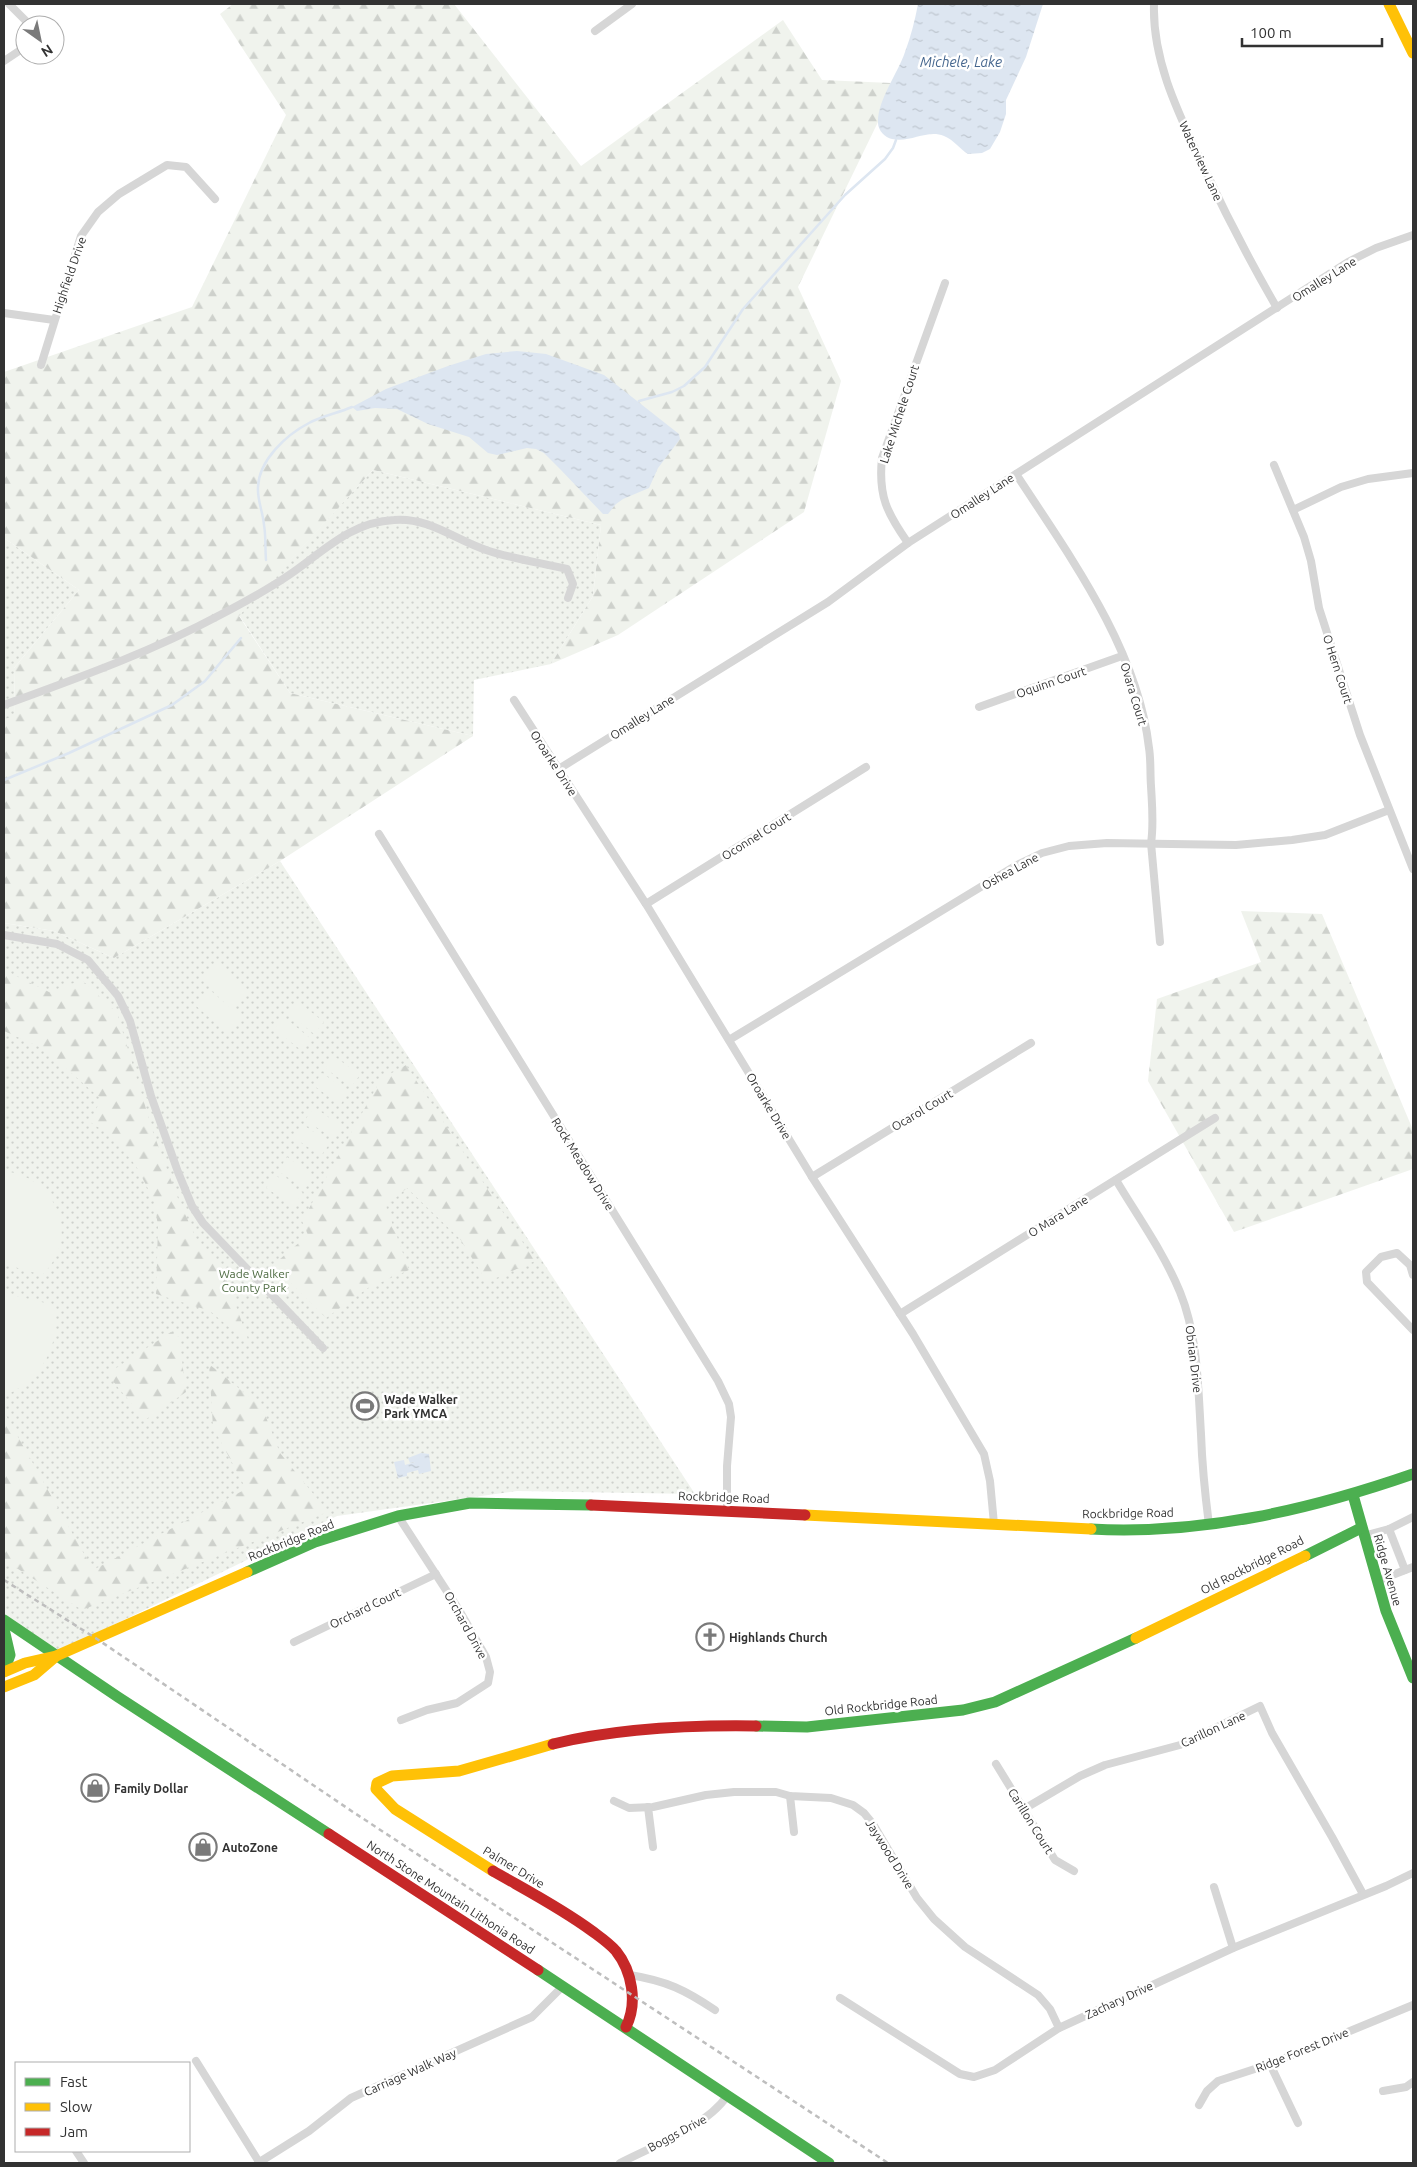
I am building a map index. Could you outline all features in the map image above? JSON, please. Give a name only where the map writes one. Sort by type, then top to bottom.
[{"type":"main road","points":[[1390,4],[1413,53]]},
{"type":"main road","name":"Rockbridge Road","points":[[4,1671],[25,1663],[56,1656],[315,1542],[398,1516],[470,1503],[556,1503],[1107,1530],[1209,1524],[1268,1516],[1353,1495],[1413,1475]]},
{"type":"main road","name":"Ridge Avenue","points":[[1353,1495],[1392,1632],[1413,1678]]},
{"type":"main road","name":"Old Rockbridge Road","points":[[376,1789],[377,1783],[382,1779],[392,1776],[459,1771],[521,1752],[571,1740],[632,1731],[706,1726],[807,1727],[963,1710],[995,1702],[1362,1532]]},
{"type":"main road","name":"North Stone Mountain Lithonia Road","points":[[4,1620],[56,1656],[626,2027],[829,2163]]},
{"type":"main road","points":[[4,1629],[11,1655],[4,1671]]},
{"type":"main road","name":"Rockbridge Road","points":[[4,1687],[34,1675],[56,1656]]},
{"type":"main road","name":"Palmer Drive","points":[[376,1789],[395,1810],[488,1869],[575,1918],[616,1951],[630,1975],[632,1994],[630,2019],[626,2027]]},
{"type":"street","points":[[8,4],[20,15]]},
{"type":"street","points":[[595,31],[632,4]]},
{"type":"street","name":"Waterview Lane","points":[[1154,4],[1161,64],[1181,118],[1229,220],[1277,308]]},
{"type":"street","points":[[4,61],[15,54]]},
{"type":"street","name":"Highfield Drive","points":[[41,365],[81,236],[98,212],[119,194],[167,165],[186,167],[215,198]]},
{"type":"street","name":"Omalley Lane","points":[[557,770],[828,602],[908,543],[1348,262],[1376,248],[1413,235]]},
{"type":"street","name":"Lake Michele Court","points":[[908,543],[890,517],[885,504],[880,477],[882,458],[945,283]]},
{"type":"street","points":[[4,313],[54,320]]},
{"type":"street","name":"O Hern Court","points":[[1274,465],[1293,510],[1311,561],[1319,608],[1360,735],[1413,869]]},
{"type":"street","points":[[1293,510],[1350,484],[1368,479],[1413,473]]},
{"type":"street","name":"Ovara Court","points":[[1016,474],[1086,580],[1122,656],[1142,712],[1149,747],[1153,827],[1151,843],[1160,942]]},
{"type":"street","points":[[4,705],[108,667],[185,634],[276,583],[342,535],[354,529],[381,521],[409,520],[426,523],[489,551],[567,569],[573,584],[568,598]]},
{"type":"street","name":"Oquinn Court","points":[[979,707],[1122,656]]},
{"type":"street","name":"Oroarke Drive","points":[[514,700],[557,770],[646,904],[812,1177],[900,1314],[984,1454],[990,1481],[994,1524]]},
{"type":"street","name":"Oconnel Court","points":[[646,904],[866,767]]},
{"type":"street","name":"Oshea Lane","points":[[729,1040],[1030,858],[1069,846],[1108,843],[1236,845],[1292,840],[1325,835],[1389,810]]},
{"type":"street","name":"Rock Meadow Drive","points":[[379,834],[718,1380],[729,1404],[731,1418],[727,1466],[727,1511]]},
{"type":"street","points":[[4,935],[57,944],[88,960],[118,996],[130,1021],[151,1096],[192,1206],[202,1223],[323,1348]]},
{"type":"street","name":"Ocarol Court","points":[[812,1177],[1031,1043]]},
{"type":"street","name":"O Mara Lane","points":[[900,1314],[1215,1118]]},
{"type":"street","name":"Obrian Drive","points":[[1116,1180],[1171,1273],[1189,1321],[1198,1389],[1203,1469],[1209,1524]]},
{"type":"street","points":[[1413,1275],[1410,1264],[1397,1253],[1381,1257],[1366,1272],[1367,1282],[1413,1330]]},
{"type":"street","name":"Orchard Drive","points":[[398,1516],[436,1574],[486,1657],[490,1672],[488,1683],[457,1703],[426,1710],[401,1720]]},
{"type":"street","points":[[1362,1532],[1389,1529],[1413,1517]]},
{"type":"street","points":[[1377,1580],[1409,1569],[1389,1529]]},
{"type":"street","name":"Orchard Court","points":[[294,1642],[436,1574]]},
{"type":"street","name":"Carillon Lane","points":[[1024,1809],[1080,1776],[1105,1765],[1180,1745],[1260,1706],[1272,1733],[1363,1894]]},
{"type":"street","name":"Carillon Court","points":[[996,1764],[1056,1860],[1074,1870]]},
{"type":"street","name":"Jaywood Drive","points":[[614,1801],[629,1808],[648,1808],[706,1795],[734,1792],[776,1792],[790,1796],[831,1798],[853,1805],[874,1824],[917,1898],[934,1919],[965,1947],[1038,1995],[1050,2009],[1059,2028]]},
{"type":"street","points":[[790,1796],[794,1832]]},
{"type":"street","points":[[648,1808],[653,1848]]},
{"type":"street","name":"Zachary Drive","points":[[840,1998],[960,2074],[974,2077],[995,2070],[1059,2028],[1233,1948],[1386,1886],[1413,1873]]},
{"type":"street","points":[[1214,1887],[1233,1948]]},
{"type":"street","points":[[630,1975],[651,1978],[684,1990],[715,2010]]},
{"type":"street","name":"Carriage Walk Way","points":[[259,2163],[309,2131],[351,2098],[532,2017],[563,1986]]},
{"type":"street","name":"Ridge Forest Drive","points":[[1199,2105],[1207,2091],[1218,2081],[1270,2064],[1413,2005]]},
{"type":"street","points":[[196,2061],[259,2163]]},
{"type":"street","points":[[1270,2064],[1298,2123]]},
{"type":"street","points":[[1384,2091],[1406,2087],[1413,2082]]},
{"type":"street","name":"Boggs Drive","points":[[620,2163],[714,2113],[727,2096]]},
{"type":"street","points":[[77,2152],[84,2163]]},
{"type":"green space","points":[[233,4],[454,4],[581,166],[783,20],[822,80],[891,83],[878,122],[798,287],[841,381],[804,512],[618,635],[551,664],[593,596],[601,525],[373,470],[239,616],[290,693],[473,736],[280,861],[114,958],[54,931],[4,923],[4,720],[15,715],[14,668],[79,590],[4,538],[4,372],[192,307],[286,115],[220,14]]},
{"type":"green space","points":[[373,470],[601,525],[593,596],[551,664],[474,680],[473,736],[290,693],[239,615]]},
{"type":"green space","points":[[4,538],[79,590],[14,668],[15,716],[4,720]]},
{"type":"green space","name":"Wade Walker County Park","points":[[280,861],[695,1494],[517,1491],[337,1516],[60,1651],[4,1615],[4,923],[54,931],[114,958]]},
{"type":"green space","points":[[1241,911],[1322,914],[1413,1130],[1413,1169],[1234,1232],[1148,1081],[1157,999],[1261,962]]},
{"type":"green space","points":[[216,963],[248,990],[234,1007],[202,980]]},
{"type":"green space","points":[[4,970],[49,992],[82,980],[117,1013],[153,1132],[177,1196],[200,1247],[221,1264],[250,1345],[210,1311],[156,1294],[158,1226],[154,1200],[136,1166],[113,1137],[90,1122],[101,1099],[44,1049],[4,1031]]},
{"type":"green space","points":[[209,989],[241,1017],[227,1033],[195,1005]]},
{"type":"green space","points":[[297,1001],[324,1022],[314,1034],[288,1013]]},
{"type":"green space","points":[[284,1017],[310,1038],[301,1050],[274,1029]]},
{"type":"green space","points":[[334,1056],[360,1075],[351,1087],[325,1068]]},
{"type":"green space","points":[[406,1065],[535,1261],[487,1282],[460,1239],[407,1188],[386,1206],[409,1270],[368,1288],[326,1318],[273,1265],[308,1235],[302,1221],[381,1079]]},
{"type":"green space","points":[[322,1073],[349,1092],[340,1105],[313,1085]]},
{"type":"green space","points":[[314,1107],[341,1126],[333,1138],[305,1120]]},
{"type":"green space","points":[[302,1124],[330,1143],[321,1156],[293,1137]]},
{"type":"green space","points":[[287,1157],[314,1176],[305,1189],[278,1171]]},
{"type":"green space","points":[[4,1171],[22,1176],[38,1184],[58,1211],[61,1227],[60,1244],[54,1260],[42,1275],[4,1264]]},
{"type":"green space","points":[[275,1175],[303,1193],[294,1206],[266,1188]]},
{"type":"green space","points":[[4,1293],[54,1305],[56,1320],[55,1334],[46,1360],[29,1381],[4,1396]]},
{"type":"green space","points":[[171,1332],[179,1337],[186,1392],[145,1420],[107,1374]]},
{"type":"green space","points":[[209,1364],[262,1407],[280,1453],[328,1512],[82,1610],[4,1560],[4,1412],[93,1570],[246,1489],[213,1427]]},
{"type":"water","name":"Michele, Lake","points":[[918,4],[1043,4],[1026,57],[1006,100],[1006,114],[1000,132],[990,149],[982,153],[968,154],[951,140],[938,134],[899,140],[887,137],[879,128],[879,114],[884,96],[905,52]]},
{"type":"water","points":[[517,351],[546,354],[604,375],[679,434],[680,439],[658,468],[649,488],[623,499],[608,514],[603,514],[544,453],[536,449],[527,448],[497,455],[488,453],[469,437],[428,424],[397,409],[375,408],[357,411],[352,407],[386,389],[448,366],[486,354]]},
{"type":"water","points":[[421,1453],[429,1454],[431,1471],[419,1474],[418,1470],[398,1478],[394,1462],[404,1460],[405,1465],[415,1462],[410,1463],[408,1458]]},
{"type":"waterway","points":[[639,401],[672,392],[684,386],[705,367],[743,309],[845,195],[885,159],[896,140]]},
{"type":"waterway","points":[[266,560],[265,529],[258,492],[263,467],[275,449],[291,434],[319,418],[352,407]]},
{"type":"waterway","points":[[4,780],[69,753],[172,705],[205,681],[241,638]]},
{"type":"railway","points":[[4,1580],[97,1639],[353,1812],[888,2163]]},
{"type":"traffic: fast","points":[[1091,1529],[1174,1528],[1255,1517],[1334,1499],[1413,1474]]},
{"type":"traffic: fast","points":[[1353,1495],[1386,1611],[1413,1678]]},
{"type":"traffic: fast","points":[[247,1572],[315,1542],[398,1516],[470,1503],[591,1505]]},
{"type":"traffic: fast","points":[[1305,1556],[1361,1528]]},
{"type":"traffic: fast","points":[[4,1620],[118,1697],[329,1834]]},
{"type":"traffic: fast","points":[[4,1629],[10,1655],[4,1671]]},
{"type":"traffic: fast","points":[[756,1726],[807,1727],[963,1710],[995,1702],[1136,1638]]},
{"type":"traffic: fast","points":[[538,1970],[829,2163]]},
{"type":"traffic: slow","points":[[1389,4],[1413,53]]},
{"type":"traffic: slow","points":[[805,1515],[1091,1529]]},
{"type":"traffic: slow","points":[[1136,1638],[1305,1556]]},
{"type":"traffic: slow","points":[[4,1672],[25,1663],[56,1656],[247,1572]]},
{"type":"traffic: slow","points":[[4,1687],[34,1675],[55,1657]]},
{"type":"traffic: slow","points":[[493,1871],[395,1809],[376,1789],[377,1783],[392,1776],[459,1771],[553,1744]]},
{"type":"traffic: jam","points":[[591,1505],[805,1515]]},
{"type":"traffic: jam","points":[[553,1744],[629,1731],[705,1726],[756,1726]]},
{"type":"traffic: jam","points":[[329,1834],[538,1970]]},
{"type":"traffic: jam","points":[[493,1871],[568,1915],[616,1951],[626,1968],[632,1988],[632,2008],[626,2027]]},
{"type":"place","name":"Wade Walker Park YMCA","points":[[365,1406]]},
{"type":"place","name":"Highlands Church","points":[[710,1637]]},
{"type":"place","name":"Family Dollar","points":[[95,1788]]},
{"type":"place","name":"AutoZone","points":[[203,1847]]}]
